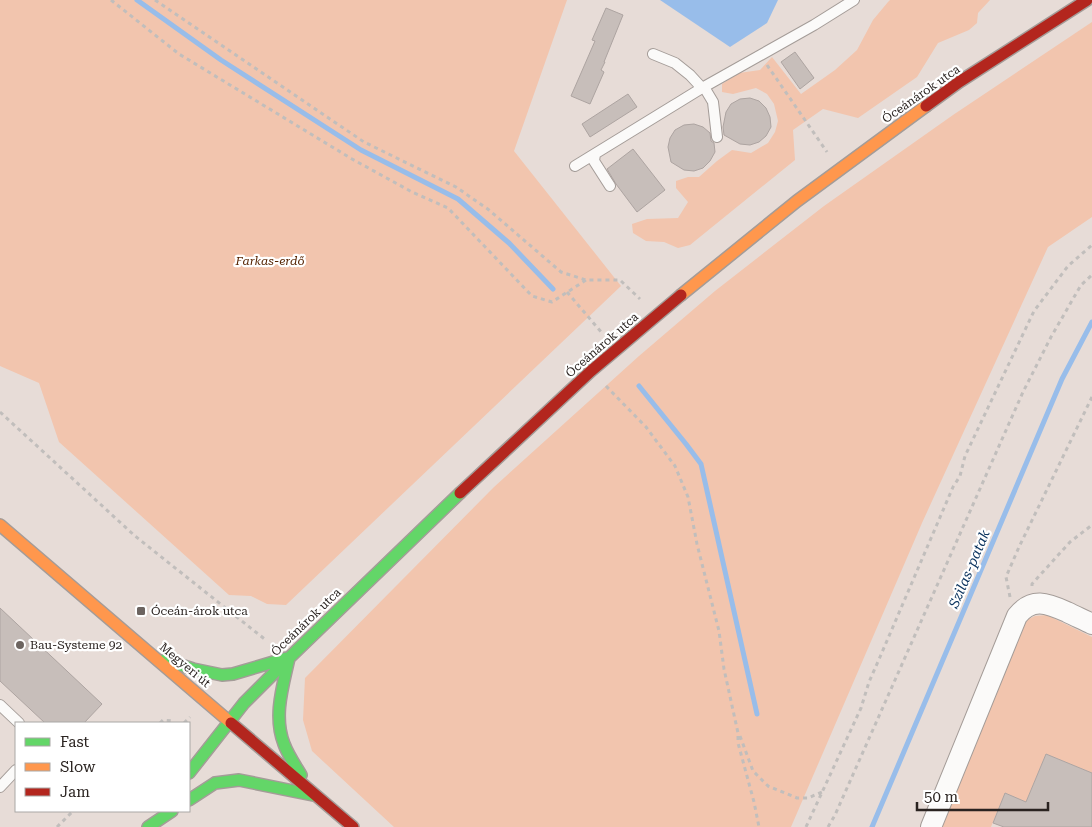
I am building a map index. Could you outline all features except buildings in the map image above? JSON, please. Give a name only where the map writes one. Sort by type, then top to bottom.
[{"type":"street","name":"Óceánárok utca","points":[[190,772],[244,703],[289,658],[448,504],[591,371],[702,277],[839,169],[960,82],[1087,0]]},
{"type":"street","name":"Megyeri út","points":[[0,525],[353,827]]},
{"type":"street","points":[[931,827],[1021,612],[1034,604],[1042,603],[1051,605],[1092,624]]},
{"type":"street","points":[[144,648],[167,662],[222,675],[233,674],[289,658],[278,717],[280,735],[290,758],[316,796]]},
{"type":"street","points":[[190,799],[215,783],[229,780],[239,780],[316,796]]},
{"type":"street","points":[[148,827],[159,812]]},
{"type":"street","points":[[148,827],[170,812]]},
{"type":"lane","points":[[575,166],[703,88],[854,0]]},
{"type":"lane","points":[[653,54],[675,63],[703,88],[713,102],[717,137]]},
{"type":"lane","points":[[595,154],[594,161],[610,186]]},
{"type":"lane","points":[[0,705],[18,722]]},
{"type":"lane","points":[[0,788],[15,771]]},
{"type":"path","points":[[111,0],[179,54],[352,159],[412,192],[448,208],[532,296],[552,302],[586,280]]},
{"type":"path","points":[[155,0],[364,142],[456,187],[489,210],[561,272],[586,280],[620,280],[640,299]]},
{"type":"path","points":[[760,56],[839,169]]},
{"type":"path","points":[[806,827],[861,708],[876,665],[953,487],[960,476],[965,456],[1034,311],[1068,266],[1092,245]]},
{"type":"path","points":[[828,827],[1023,392],[1051,337],[1081,285],[1092,275]]},
{"type":"path","points":[[566,292],[604,336]]},
{"type":"path","points":[[591,371],[646,428],[675,466],[688,497],[696,544],[719,632],[724,669],[738,733],[753,771],[768,786],[798,798],[808,798],[823,792]]},
{"type":"path","points":[[1092,397],[1006,577],[1012,606],[1021,612],[1032,584],[1070,542],[1092,525]]},
{"type":"path","points":[[0,412],[135,536],[289,658]]},
{"type":"path","points":[[161,722],[163,720],[173,721]]},
{"type":"path","points":[[738,733],[738,743],[759,827]]},
{"type":"path","points":[[57,827],[72,812]]},
{"type":"green space","name":"Farkas-erdő","points":[[0,0],[567,0],[514,151],[621,286],[286,605],[267,604],[251,596],[229,595],[59,442],[39,383],[0,366]]},
{"type":"green space","points":[[890,0],[990,0],[978,13],[977,23],[969,30],[938,43],[917,77],[858,118],[823,109],[793,130],[795,160],[690,245],[678,248],[664,242],[646,241],[633,233],[632,224],[647,219],[678,218],[688,202],[676,188],[676,181],[688,177],[699,177],[732,150],[751,153],[768,143],[775,132],[778,121],[774,104],[767,94],[756,88],[733,94],[722,92],[722,84],[739,73],[760,70],[772,57],[801,94],[835,70],[857,50],[873,20]]},
{"type":"green space","points":[[1092,22],[1092,217],[1048,247],[922,523],[791,827],[394,827],[312,751],[303,720],[305,678],[494,487],[639,356],[715,291],[824,206],[953,115]]},
{"type":"green space","points":[[1047,615],[1092,637],[1092,773],[1046,754],[1026,802],[1005,793],[991,827],[940,827],[1025,621],[1035,616]]},
{"type":"water","points":[[660,0],[778,0],[767,23],[730,47]]},
{"type":"waterway","points":[[137,0],[221,60],[361,150],[458,199],[509,243],[553,289]]},
{"type":"waterway","name":"Szilas-patak","points":[[872,827],[1062,379],[1092,322]]},
{"type":"waterway","points":[[639,386],[701,464],[757,714]]},
{"type":"traffic: fast","points":[[190,772],[244,703],[460,493]]},
{"type":"traffic: fast","points":[[165,660],[193,669],[222,675],[233,674],[287,658]]},
{"type":"traffic: fast","points":[[289,658],[280,701],[279,723],[286,748],[301,775]]},
{"type":"traffic: fast","points":[[190,799],[215,783],[239,780],[313,795]]},
{"type":"traffic: fast","points":[[148,827],[170,812]]},
{"type":"traffic: slow","points":[[681,295],[797,201],[926,106]]},
{"type":"traffic: slow","points":[[0,525],[231,723]]},
{"type":"traffic: jam","points":[[926,106],[959,82],[1087,0]]},
{"type":"traffic: jam","points":[[460,493],[591,371],[681,295]]},
{"type":"traffic: jam","points":[[231,723],[353,827]]},
{"type":"place","name":"Óceán-árok utca","points":[[141,611]]},
{"type":"place","name":"Bau-Systeme 92","points":[[20,645]]}]
